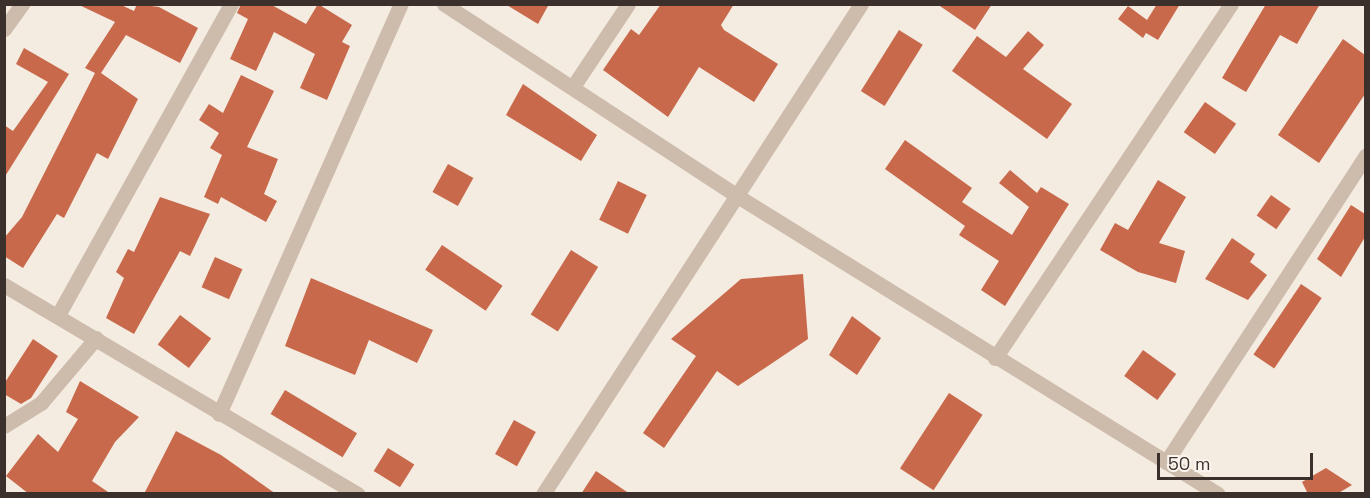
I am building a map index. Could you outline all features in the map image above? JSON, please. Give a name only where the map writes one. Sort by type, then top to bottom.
[{"type":"street","points":[[4,29],[22,4]]},
{"type":"street","points":[[58,315],[231,4]]},
{"type":"street","points":[[219,414],[401,4]]},
{"type":"street","points":[[444,4],[574,85],[734,194],[995,358],[1218,494]]},
{"type":"street","points":[[574,85],[628,4]]},
{"type":"street","points":[[543,494],[734,194],[861,4]]},
{"type":"street","points":[[995,358],[1231,4]]},
{"type":"street","points":[[1166,462],[1365,155]]},
{"type":"street","points":[[4,285],[358,494]]},
{"type":"street","points":[[4,426],[41,403],[96,338]]},
{"type":"building","points":[[77,4],[119,4],[134,11],[137,4],[159,7],[198,28],[180,63],[126,35],[101,73],[138,99],[108,159],[97,153],[64,218],[57,214],[23,268],[4,256],[4,238],[22,217],[95,73],[85,68],[115,22]]},
{"type":"building","points":[[241,4],[270,4],[306,24],[318,4],[352,25],[342,42],[350,46],[327,100],[300,88],[315,54],[274,32],[256,71],[230,59],[248,19],[237,13]]},
{"type":"building","points":[[505,4],[549,4],[538,24]]},
{"type":"building","points":[[661,4],[734,4],[721,25],[724,30],[778,64],[754,102],[699,67],[668,117],[603,70],[631,29],[639,35]]},
{"type":"building","points":[[937,4],[992,4],[975,30]]},
{"type":"building","points":[[1157,4],[1180,4],[1158,40],[1146,33],[1143,38],[1118,19],[1128,6],[1147,20]]},
{"type":"building","points":[[1266,4],[1320,4],[1297,44],[1280,35],[1246,92],[1222,78]]},
{"type":"building","points":[[899,30],[923,45],[885,106],[861,91]]},
{"type":"building","points":[[1028,31],[1044,45],[1023,69],[1072,104],[1047,139],[952,71],[977,36],[1006,57]]},
{"type":"building","points":[[1343,39],[1365,55],[1365,94],[1319,163],[1278,135]]},
{"type":"building","points":[[24,48],[69,74],[4,178],[4,125],[13,131],[48,82],[16,64]]},
{"type":"building","points":[[241,75],[274,91],[247,147],[278,159],[264,194],[277,201],[266,222],[221,197],[218,204],[204,197],[222,155],[210,148],[219,133],[199,120],[209,104],[223,113]]},
{"type":"building","points":[[523,84],[597,135],[581,161],[506,115]]},
{"type":"building","points":[[1205,102],[1236,124],[1215,154],[1184,132]]},
{"type":"building","points":[[905,140],[972,188],[962,202],[1012,235],[1029,207],[999,183],[1010,170],[1037,193],[1041,187],[1069,204],[1005,306],[981,290],[999,261],[959,235],[965,226],[885,169]]},
{"type":"building","points":[[448,164],[473,178],[458,206],[432,192]]},
{"type":"building","points":[[1158,180],[1186,197],[1159,243],[1185,251],[1176,283],[1138,272],[1100,250],[1115,223],[1128,230]]},
{"type":"building","points":[[618,181],[647,195],[628,234],[599,220]]},
{"type":"building","points":[[1271,195],[1291,209],[1276,229],[1257,215]]},
{"type":"building","points":[[160,197],[210,214],[190,256],[180,251],[134,334],[106,318],[124,278],[116,272],[128,249],[134,252]]},
{"type":"building","points":[[1351,205],[1365,214],[1365,237],[1341,277],[1317,259]]},
{"type":"building","points":[[1232,238],[1255,254],[1250,262],[1267,275],[1248,300],[1205,279]]},
{"type":"building","points":[[442,245],[503,286],[486,311],[425,270]]},
{"type":"building","points":[[571,250],[598,267],[558,331],[531,314]]},
{"type":"building","points":[[215,257],[242,269],[229,299],[202,287]]},
{"type":"building","points":[[803,274],[808,339],[738,386],[717,371],[664,448],[643,433],[696,356],[671,339],[741,279]]},
{"type":"building","points":[[311,278],[433,330],[417,363],[369,340],[355,375],[285,346]]},
{"type":"building","points":[[1301,284],[1322,298],[1274,368],[1253,354]]},
{"type":"building","points":[[180,315],[211,338],[189,368],[158,345]]},
{"type":"building","points":[[852,316],[881,338],[857,375],[829,355]]},
{"type":"building","points":[[33,339],[58,356],[31,398],[21,404],[4,394],[4,384]]},
{"type":"building","points":[[1143,350],[1176,374],[1157,400],[1124,376]]},
{"type":"building","points":[[80,381],[139,417],[115,442],[92,481],[111,494],[29,494],[6,476],[38,434],[58,452],[78,419],[66,412]]},
{"type":"building","points":[[285,390],[357,433],[343,457],[271,414]]},
{"type":"building","points":[[949,393],[983,415],[934,490],[900,468]]},
{"type":"building","points":[[514,420],[536,432],[517,466],[495,454]]},
{"type":"building","points":[[176,431],[221,455],[276,494],[144,494]]},
{"type":"building","points":[[388,448],[414,464],[400,487],[374,471]]},
{"type":"building","points":[[1326,468],[1352,485],[1337,494],[1308,494],[1302,482]]},
{"type":"building","points":[[596,471],[630,494],[581,494]]}]
